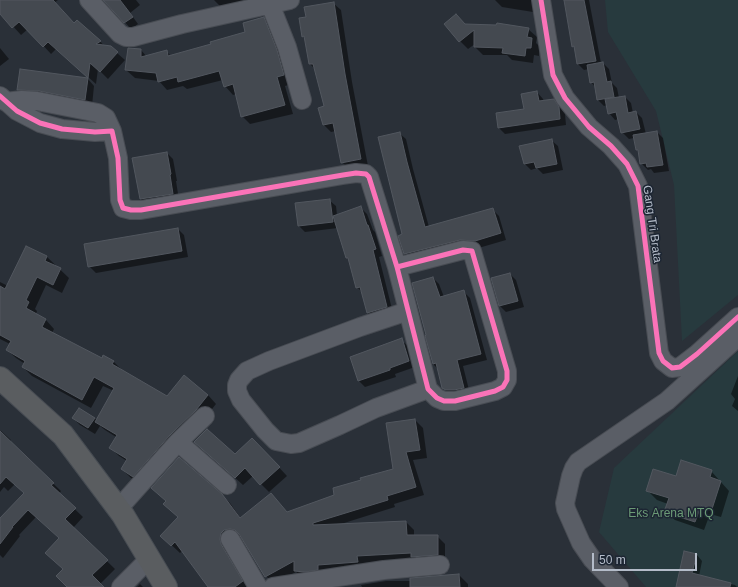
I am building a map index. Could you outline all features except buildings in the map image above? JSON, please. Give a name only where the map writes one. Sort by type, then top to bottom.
[{"type":"highway","points":[[0,378],[63,435],[123,515],[166,587]]},
{"type":"street","points":[[89,0],[120,34],[126,37],[133,37],[182,24],[290,0]]},
{"type":"street","name":"Gang Tri Brata","points":[[541,0],[554,75],[565,98],[589,127],[611,146],[627,164],[638,186],[659,353],[663,361],[672,368],[680,367],[697,354],[738,317]]},
{"type":"street","points":[[270,4],[287,47],[302,100]]},
{"type":"street","points":[[3,99],[17,111],[40,123],[62,129],[95,132],[112,131],[118,158],[120,200],[123,208],[131,210],[356,173],[366,174],[369,177],[397,267],[428,389],[437,398],[444,401],[456,401],[495,391],[503,387],[507,380],[507,371],[472,251],[463,250],[397,267]]},
{"type":"street","points":[[408,311],[360,327],[262,364],[243,375],[237,385],[237,391],[241,400],[265,430],[276,441],[291,444],[299,443],[340,426],[376,408],[428,389]]},
{"type":"street","points":[[619,587],[592,559],[581,543],[566,509],[565,503],[570,476],[578,462],[667,401],[738,337]]},
{"type":"street","points":[[118,509],[178,442],[205,416]]},
{"type":"street","points":[[178,442],[227,485]]},
{"type":"street","points":[[230,539],[258,587]]},
{"type":"street","points":[[121,587],[150,559]]},
{"type":"street","points":[[273,587],[384,570],[440,565]]},
{"type":"green space","points":[[605,0],[738,0],[738,295],[682,341],[674,185],[656,111],[608,32]]},
{"type":"green space","name":"Eks Arena MTQ","points":[[738,351],[738,587],[646,587],[599,532],[614,468]]},
{"type":"cycle path","points":[[541,0],[553,75],[565,98],[589,127],[611,146],[627,164],[638,186],[659,353],[663,361],[672,368],[680,367],[697,354],[738,317]]},
{"type":"cycle path","points":[[0,96],[17,111],[40,123],[62,129],[95,132],[112,131],[118,158],[120,200],[123,208],[131,210],[141,210],[356,173],[366,174],[369,177],[397,267],[428,389],[437,398],[444,401],[455,401],[495,391],[503,387],[507,380],[507,371],[472,251],[463,250],[397,267]]}]
